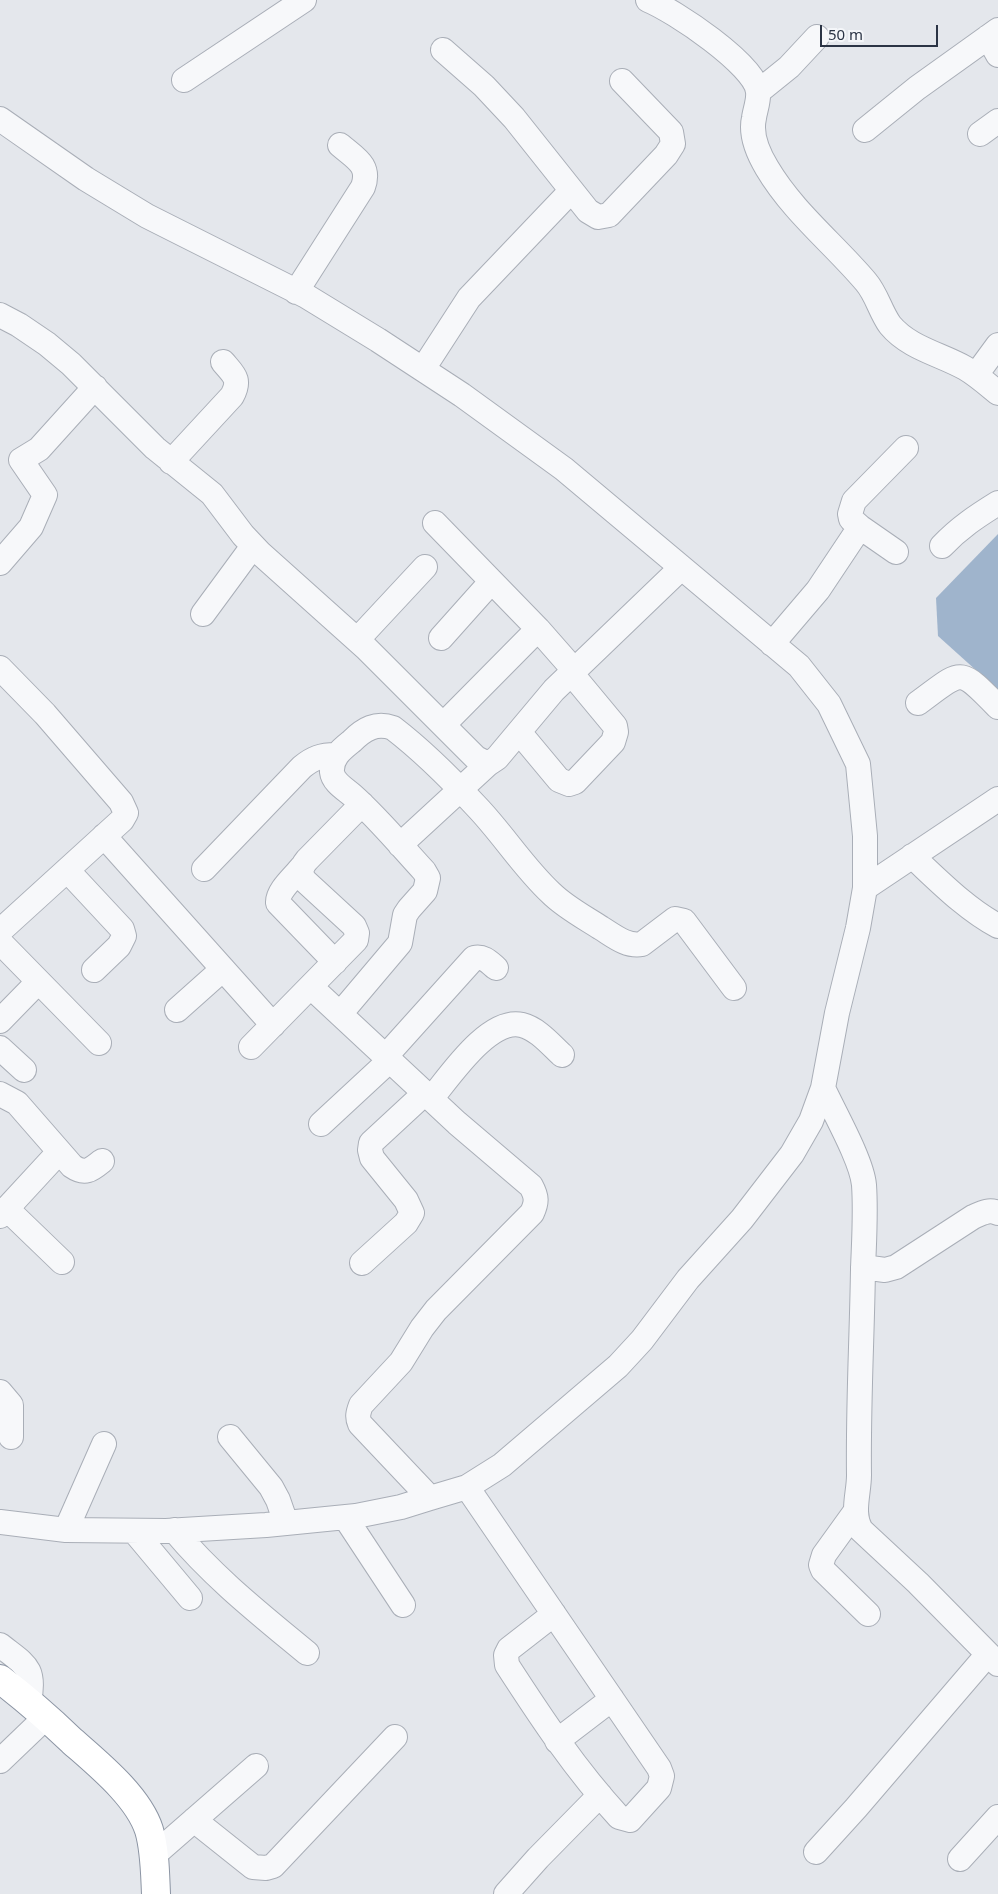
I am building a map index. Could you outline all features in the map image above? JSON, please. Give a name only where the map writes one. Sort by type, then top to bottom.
[{"type":"highway","points":[[0,1678],[113,1777],[135,1804],[148,1828],[154,1855],[156,1894]]},
{"type":"street","points":[[184,80],[304,0]]},
{"type":"street","points":[[648,0],[694,26],[748,72],[756,84],[758,92],[752,132],[766,167],[799,210],[868,283],[886,318],[902,337],[916,346],[945,358],[976,375],[998,392]]},
{"type":"street","points":[[758,92],[788,67],[816,37]]},
{"type":"street","points":[[865,130],[917,88],[995,41]]},
{"type":"street","points":[[443,50],[484,86],[514,118],[571,191],[588,211],[598,217],[609,215],[666,155],[673,144],[671,132],[622,81]]},
{"type":"street","points":[[0,1522],[66,1530],[134,1531],[286,1523],[345,1517],[401,1507],[467,1487],[502,1465],[618,1366],[642,1340],[688,1279],[742,1219],[792,1154],[811,1121],[823,1088],[837,1013],[858,928],[865,888],[865,836],[858,764],[830,704],[798,666],[564,469],[462,395],[378,340],[296,292],[147,216],[86,179],[1,121]]},
{"type":"street","points":[[296,292],[363,187],[366,178],[365,168],[361,162],[340,145]]},
{"type":"street","points":[[423,369],[469,298],[571,191]]},
{"type":"street","points":[[0,315],[47,344],[71,364],[170,462],[212,494],[253,546],[357,640],[476,758],[488,764]]},
{"type":"street","points":[[976,375],[998,345]]},
{"type":"street","points":[[170,462],[232,396],[237,387],[236,377],[223,362]]},
{"type":"street","points":[[0,563],[31,527],[46,495],[21,460],[39,449],[95,388]]},
{"type":"street","points":[[896,552],[860,528],[851,519],[850,514],[854,501],[906,448]]},
{"type":"street","points":[[942,546],[968,522],[998,503]]},
{"type":"street","points":[[435,523],[538,629],[615,726],[616,732],[613,742],[575,782],[569,784],[559,780],[519,732]]},
{"type":"street","points":[[772,644],[818,590],[860,528]]},
{"type":"street","points":[[203,614],[253,546]]},
{"type":"street","points":[[357,640],[425,567]]},
{"type":"street","points":[[400,845],[488,764],[497,758],[554,690],[681,568]]},
{"type":"street","points":[[440,638],[491,582]]},
{"type":"street","points":[[443,725],[538,629]]},
{"type":"street","points":[[0,668],[45,714],[125,809],[125,816],[122,820],[0,932]]},
{"type":"street","points":[[918,703],[951,679],[965,676],[998,707]]},
{"type":"street","points":[[340,1014],[400,943],[406,915],[409,909],[426,891],[428,883],[428,878],[424,871],[362,804],[336,781],[332,773],[336,755],[359,733],[372,726],[382,724],[393,728],[406,738],[461,790],[552,895],[629,944],[642,944],[675,919],[680,918],[734,988]]},
{"type":"street","points":[[204,869],[302,767],[312,759],[322,755],[336,755]]},
{"type":"street","points":[[865,888],[998,799]]},
{"type":"street","points":[[336,962],[278,903],[278,899],[281,892],[306,860],[362,804]]},
{"type":"street","points":[[104,836],[273,1025]]},
{"type":"street","points":[[912,856],[981,916],[998,926]]},
{"type":"street","points":[[251,1047],[356,940],[357,933],[354,926],[304,880],[301,875],[301,868]]},
{"type":"street","points":[[67,870],[122,929],[124,936],[119,946],[94,970]]},
{"type":"street","points":[[0,942],[99,1043]]},
{"type":"street","points":[[321,1124],[387,1059],[474,958],[485,959],[496,968]]},
{"type":"street","points":[[177,1010],[223,969]]},
{"type":"street","points":[[0,1021],[38,982]]},
{"type":"street","points":[[311,987],[387,1059],[531,1186],[536,1195],[536,1203],[532,1213],[436,1310],[422,1328],[401,1362],[361,1405],[358,1413],[360,1424],[430,1498]]},
{"type":"street","points":[[362,1263],[406,1223],[412,1213],[406,1200],[372,1158],[371,1143],[428,1096],[483,1038],[499,1028],[512,1024],[523,1025],[532,1029],[562,1055]]},
{"type":"street","points":[[0,1048],[24,1070]]},
{"type":"street","points":[[816,1852],[992,1651],[861,1530],[856,1522],[855,1512],[859,1476],[858,1445],[864,1183],[858,1162],[823,1088]]},
{"type":"street","points":[[0,1094],[17,1103],[72,1166],[83,1172],[89,1171],[102,1161]]},
{"type":"street","points":[[59,1152],[3,1212],[62,1262]]},
{"type":"street","points":[[863,1267],[885,1270],[896,1267],[984,1211],[998,1213]]},
{"type":"street","points":[[0,1392],[11,1405],[11,1436]]},
{"type":"street","points":[[230,1437],[271,1487],[286,1523]]},
{"type":"street","points":[[66,1530],[104,1444]]},
{"type":"street","points":[[467,1487],[612,1698],[659,1768],[662,1780],[659,1788],[630,1820],[619,1817],[570,1760],[517,1681],[505,1659],[509,1649],[554,1614]]},
{"type":"street","points":[[855,1512],[824,1555],[821,1565],[823,1570],[868,1614]]},
{"type":"street","points":[[345,1517],[403,1605]]},
{"type":"street","points":[[174,1530],[206,1566],[245,1602],[307,1652]]},
{"type":"street","points":[[134,1531],[190,1598]]},
{"type":"street","points":[[0,1646],[23,1663],[30,1672],[37,1709],[0,1761]]},
{"type":"street","points":[[557,1741],[612,1698]]},
{"type":"street","points":[[194,1820],[253,1867],[266,1868],[273,1866],[395,1737]]},
{"type":"street","points":[[154,1855],[256,1766]]},
{"type":"street","points":[[506,1894],[538,1858],[600,1795]]},
{"type":"street","points":[[960,1859],[998,1817]]},
{"type":"water","points":[[998,534],[998,690],[938,636],[936,598]]}]
